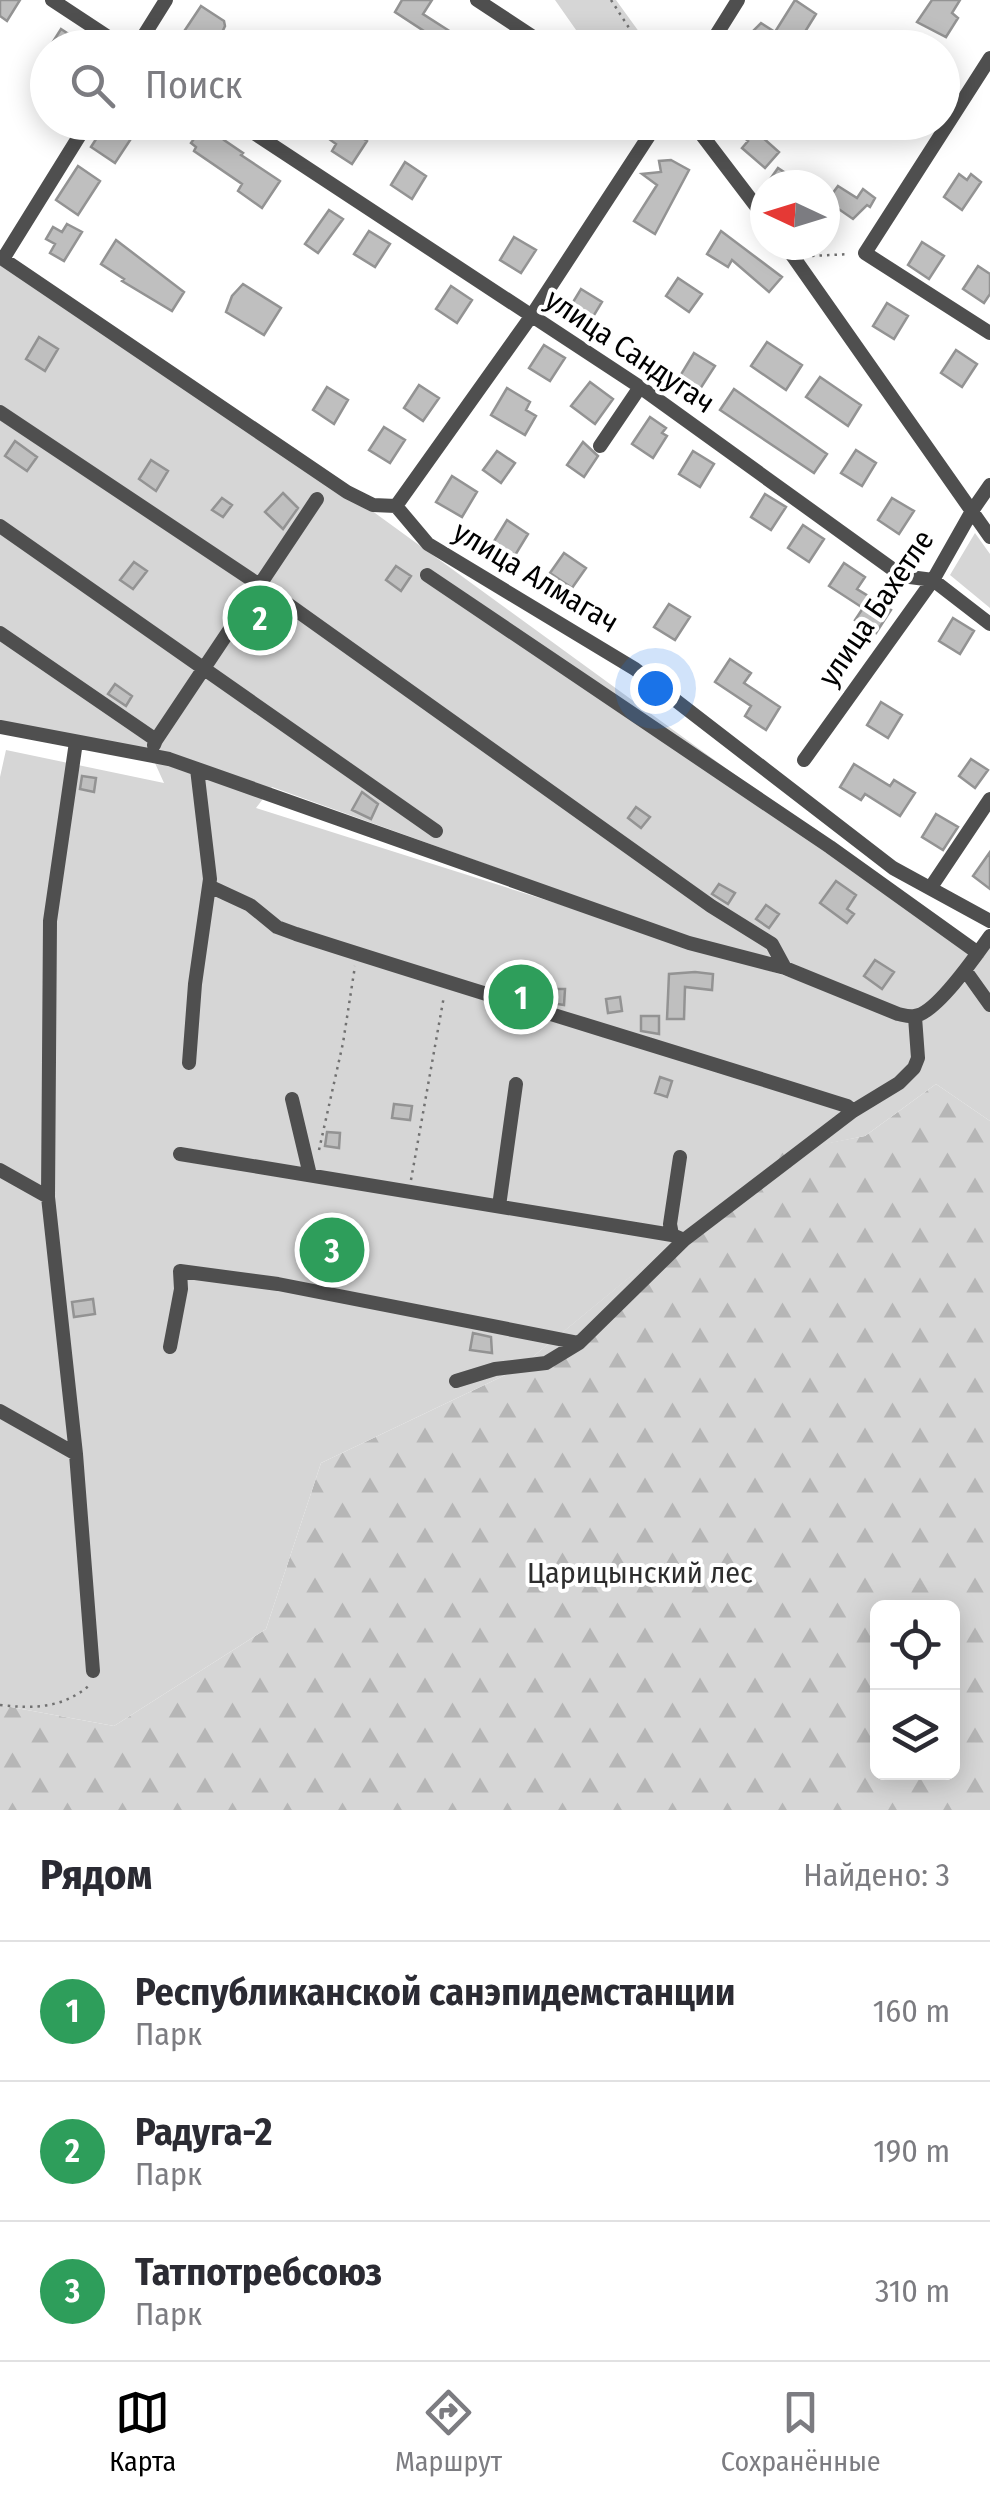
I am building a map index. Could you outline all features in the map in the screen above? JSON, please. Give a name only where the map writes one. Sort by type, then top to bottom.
[{"type":"street","points":[[52,0],[97,30]]},
{"type":"street","points":[[147,30],[166,0]]},
{"type":"street","points":[[477,0],[523,30]]},
{"type":"street","points":[[719,30],[738,0]]},
{"type":"street","points":[[960,105],[990,58]]},
{"type":"street","points":[[76,140],[1,258],[347,492],[373,505],[396,506],[530,318],[646,140]]},
{"type":"street","name":"улица Сандугач","points":[[264,140],[640,387],[902,576],[933,580],[990,624]]},
{"type":"street","points":[[706,140],[750,198]]},
{"type":"street","points":[[937,140],[865,253],[990,333]]},
{"type":"street","points":[[796,260],[990,537]]},
{"type":"street","points":[[600,446],[640,387]]},
{"type":"street","points":[[0,412],[258,585],[711,906],[772,944],[786,968]]},
{"type":"street","name":"улица Бахетле","points":[[804,760],[933,580],[990,486]]},
{"type":"street","points":[[152,756],[156,740],[317,500]]},
{"type":"street","name":"улица Алмагач","points":[[396,506],[428,544],[635,669],[893,868],[990,922]]},
{"type":"street","points":[[0,526],[436,831]]},
{"type":"street","points":[[427,574],[830,847],[978,953]]},
{"type":"street","points":[[0,634],[156,740]]},
{"type":"street","points":[[0,728],[198,768],[690,944],[786,968],[898,1014],[915,1017],[925,1012],[965,970],[990,936]]},
{"type":"street","points":[[76,742],[50,921],[48,1198],[76,1454],[93,1671]]},
{"type":"street","points":[[189,1063],[209,886],[198,768]]},
{"type":"street","points":[[931,887],[988,794]]},
{"type":"street","points":[[209,886],[250,905],[277,927],[357,955],[552,1012],[854,1111]]},
{"type":"street","points":[[965,970],[990,1005]]},
{"type":"street","points":[[456,1381],[496,1368],[546,1363],[579,1343],[678,1238],[899,1083],[918,1058],[915,1017]]},
{"type":"street","points":[[499,1206],[516,1084]]},
{"type":"street","points":[[292,1099],[315,1176]]},
{"type":"street","points":[[180,1154],[678,1238]]},
{"type":"street","points":[[678,1238],[670,1224],[680,1157]]},
{"type":"street","points":[[0,1170],[48,1198]]},
{"type":"street","points":[[170,1346],[180,1272],[278,1284],[579,1343]]},
{"type":"street","points":[[0,1411],[76,1454]]},
{"type":"path","points":[[611,0],[630,30]]},
{"type":"path","points":[[840,252],[865,253]]},
{"type":"path","points":[[315,1176],[357,955]]},
{"type":"path","points":[[410,1191],[447,982]]},
{"type":"path","points":[[0,1705],[28,1710],[63,1703],[91,1686],[93,1671]]},
{"type":"green space","points":[[555,0],[616,0],[638,30],[576,30]]},
{"type":"green space","points":[[0,263],[375,513],[977,951],[990,931],[990,1121],[936,1084],[865,1136],[781,1153],[518,1369],[321,1463],[266,1629],[114,1726],[0,1705],[0,777],[6,750],[164,783],[150,752],[0,723]],"holes":[[[272,787],[842,994],[256,808]]]},
{"type":"green space","points":[[975,533],[990,554],[990,608],[950,575]]},
{"type":"green space","name":"Царицынский лес","points":[[936,1084],[990,1121],[990,1810],[0,1810],[0,1705],[114,1726],[266,1629],[321,1463],[518,1369],[781,1152],[865,1136]]},
{"type":"building","points":[[0,0],[20,0],[7,21],[0,16]]},
{"type":"building","points":[[402,0],[432,0],[423,14],[448,30],[422,30],[395,12]]},
{"type":"building","points":[[795,0],[816,14],[806,30],[776,30]]},
{"type":"building","points":[[932,0],[960,0],[952,13],[958,18],[950,30],[932,30],[917,22]]},
{"type":"building","points":[[201,6],[224,21],[225,26],[223,30],[185,30]]},
{"type":"building","points":[[761,23],[772,30],[754,30]]},
{"type":"building","points":[[95,140],[130,140],[115,163],[91,147]]},
{"type":"building","points":[[224,140],[280,181],[262,208],[238,191],[242,184],[194,151],[196,147],[191,143]]},
{"type":"building","points":[[331,140],[367,141],[352,164],[332,151],[336,144]]},
{"type":"building","points":[[765,140],[779,152],[765,168],[742,148],[748,141]]},
{"type":"building","points":[[671,160],[689,170],[655,234],[634,221],[657,185],[642,174],[661,172],[659,161]]},
{"type":"building","points":[[405,162],[426,176],[412,199],[391,185]]},
{"type":"building","points":[[78,166],[100,181],[78,215],[56,200]]},
{"type":"building","points":[[959,174],[967,180],[971,174],[981,182],[962,210],[944,197]]},
{"type":"building","points":[[840,187],[857,198],[863,189],[875,198],[870,207],[867,205],[853,219],[840,210]]},
{"type":"building","points":[[329,210],[343,219],[318,253],[305,244]]},
{"type":"building","points":[[67,224],[82,232],[64,261],[50,253],[55,244],[46,239],[53,227],[62,232]]},
{"type":"building","points":[[369,231],[390,244],[375,267],[354,254]]},
{"type":"building","points":[[721,231],[750,253],[750,260],[759,260],[782,277],[769,292],[732,260],[728,267],[707,254]]},
{"type":"building","points":[[514,237],[536,250],[521,273],[500,260]]},
{"type":"building","points":[[116,240],[184,292],[172,311],[101,264]]},
{"type":"building","points":[[922,242],[944,256],[929,279],[908,265]]},
{"type":"building","points":[[978,266],[990,274],[990,294],[984,303],[963,289]]},
{"type":"building","points":[[678,278],[702,294],[689,312],[666,296]]},
{"type":"building","points":[[243,284],[281,308],[264,335],[226,312],[232,296]]},
{"type":"building","points":[[451,286],[472,300],[457,323],[436,309]]},
{"type":"building","points":[[581,289],[602,302],[588,325],[567,312]]},
{"type":"building","points":[[887,303],[908,316],[894,339],[873,326]]},
{"type":"building","points":[[39,337],[58,349],[45,371],[26,359]]},
{"type":"building","points":[[767,342],[802,365],[786,390],[751,366]]},
{"type":"building","points":[[544,345],[565,358],[550,381],[529,368]]},
{"type":"building","points":[[956,350],[977,364],[962,387],[941,373]]},
{"type":"building","points":[[694,353],[715,366],[700,389],[680,376]]},
{"type":"building","points":[[820,377],[861,405],[848,426],[806,397]]},
{"type":"building","points":[[590,382],[613,399],[595,424],[571,406]]},
{"type":"building","points":[[419,385],[439,398],[423,421],[404,408]]},
{"type":"building","points":[[327,387],[348,400],[334,424],[313,410]]},
{"type":"building","points":[[507,388],[530,402],[526,410],[536,416],[525,435],[491,415]]},
{"type":"building","points":[[734,389],[827,454],[814,473],[720,410]]},
{"type":"building","points":[[650,417],[666,428],[662,433],[667,436],[653,458],[632,444]]},
{"type":"building","points":[[384,427],[405,440],[390,463],[369,450]]},
{"type":"building","points":[[15,441],[37,457],[27,471],[5,456]]},
{"type":"building","points":[[583,442],[598,456],[584,477],[567,465]]},
{"type":"building","points":[[856,450],[876,463],[862,486],[841,473]]},
{"type":"building","points":[[497,451],[515,463],[501,483],[483,470]]},
{"type":"building","points":[[693,451],[714,464],[700,487],[679,474]]},
{"type":"building","points":[[151,460],[168,471],[156,491],[139,479]]},
{"type":"building","points":[[452,476],[477,492],[462,517],[436,502]]},
{"type":"building","points":[[283,493],[298,508],[283,529],[265,512]]},
{"type":"building","points":[[765,494],[786,507],[771,530],[751,517]]},
{"type":"building","points":[[222,498],[232,505],[223,517],[212,510]]},
{"type":"building","points":[[892,498],[914,511],[899,534],[878,520]]},
{"type":"building","points":[[507,520],[528,534],[514,557],[493,543]]},
{"type":"building","points":[[803,525],[824,539],[809,562],[788,548]]},
{"type":"building","points":[[564,553],[586,568],[572,588],[550,573]]},
{"type":"building","points":[[134,562],[147,571],[133,589],[120,580]]},
{"type":"building","points":[[844,563],[865,577],[857,589],[891,610],[876,633],[855,620],[863,608],[829,586]]},
{"type":"building","points":[[396,566],[411,576],[401,591],[386,580]]},
{"type":"building","points":[[669,604],[690,617],[675,640],[654,627]]},
{"type":"building","points":[[953,618],[974,631],[960,654],[939,641]]},
{"type":"building","points":[[730,659],[751,673],[744,683],[780,707],[766,730],[745,716],[751,706],[715,682]]},
{"type":"building","points":[[115,684],[132,696],[126,706],[108,694]]},
{"type":"building","points":[[881,702],[902,715],[888,738],[867,725]]},
{"type":"building","points":[[971,759],[988,770],[975,788],[959,776]]},
{"type":"building","points":[[854,764],[890,786],[894,780],[915,793],[900,816],[865,794],[861,800],[840,787]]},
{"type":"building","points":[[82,776],[96,778],[94,792],[80,789]]},
{"type":"building","points":[[362,792],[378,804],[371,819],[352,810]]},
{"type":"building","points":[[636,807],[650,817],[641,828],[628,818]]},
{"type":"building","points":[[936,814],[958,827],[943,850],[922,837]]},
{"type":"building","points":[[990,852],[990,889],[973,876]]},
{"type":"building","points":[[836,881],[856,895],[847,909],[854,914],[847,923],[820,903]]},
{"type":"building","points":[[719,884],[735,893],[728,904],[712,894]]},
{"type":"building","points":[[766,905],[779,914],[769,928],[756,919]]},
{"type":"building","points":[[875,960],[894,972],[882,989],[864,976]]},
{"type":"building","points":[[669,974],[713,974],[712,990],[685,987],[684,1019],[667,1019]]},
{"type":"building","points":[[551,989],[565,989],[564,1005],[551,1003]]},
{"type":"building","points":[[620,997],[622,1011],[608,1013],[606,999]]},
{"type":"building","points":[[641,1016],[659,1016],[659,1034],[641,1031]]},
{"type":"building","points":[[660,1077],[672,1081],[667,1097],[655,1093]]},
{"type":"building","points":[[394,1104],[412,1106],[410,1120],[392,1118]]},
{"type":"building","points":[[327,1132],[340,1133],[339,1148],[325,1146]]},
{"type":"building","points":[[93,1299],[95,1314],[74,1317],[72,1302]]},
{"type":"building","points":[[473,1333],[491,1337],[492,1353],[470,1350]]},
{"type":"place","name":"Радуга-2","points":[[260,618]]},
{"type":"place","name":"Республиканской санэпидемстанции","points":[[521,997]]},
{"type":"place","name":"Татпотребсоюз","points":[[332,1250]]}]
